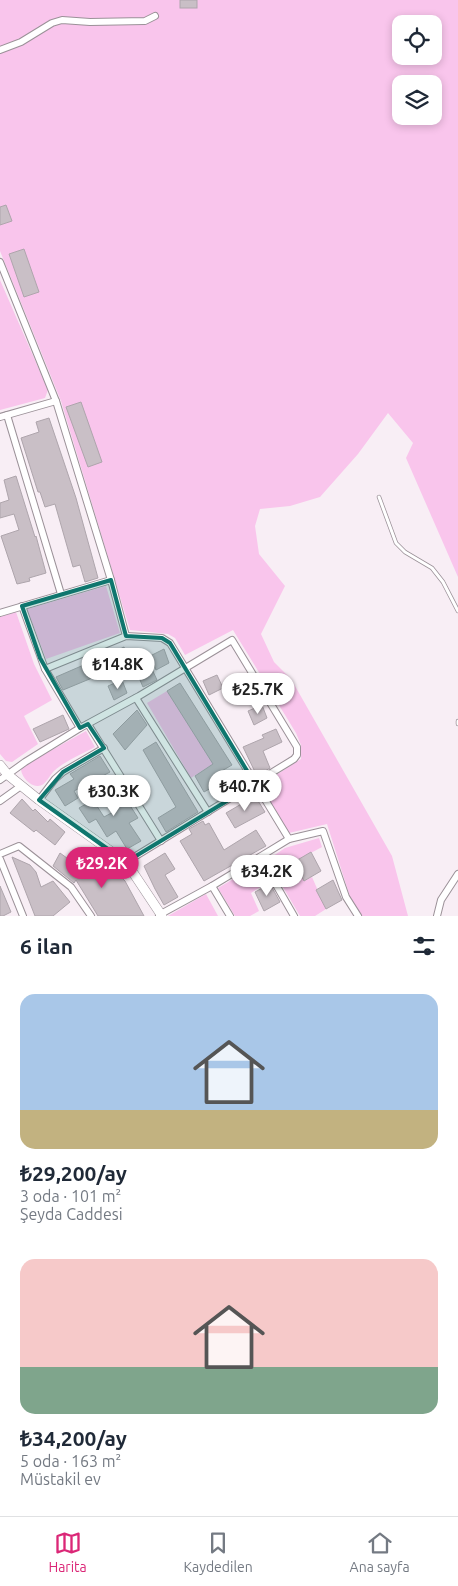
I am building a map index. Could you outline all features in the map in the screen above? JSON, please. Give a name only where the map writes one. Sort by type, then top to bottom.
[{"type":"main road","points":[[0,765],[4,778],[21,786],[126,862],[160,915]]},
{"type":"street","points":[[0,50],[15,45],[52,23],[62,20],[145,22],[155,16]]},
{"type":"street","points":[[0,262],[56,402],[111,580],[126,636]]},
{"type":"street","points":[[56,402],[3,416],[61,594]]},
{"type":"street","points":[[0,612],[111,580]]},
{"type":"street","points":[[22,606],[45,669],[80,728]]},
{"type":"street","points":[[45,669],[126,636],[166,639],[289,839]]},
{"type":"street","points":[[4,778],[25,762],[80,728],[136,698],[232,640],[298,750],[294,759],[126,862]]},
{"type":"street","points":[[136,698],[208,812]]},
{"type":"street","points":[[88,724],[161,840]]},
{"type":"street","points":[[40,800],[62,772],[104,748]]},
{"type":"street","points":[[0,801],[21,786]]},
{"type":"street","points":[[160,915],[289,839],[323,831],[346,896],[358,916]]},
{"type":"street","points":[[0,854],[20,846],[71,887],[91,916]]},
{"type":"street","points":[[260,857],[294,916]]},
{"type":"street","points":[[0,859],[23,916]]},
{"type":"street","points":[[437,916],[441,900],[458,874]]},
{"type":"street","points":[[212,886],[230,916]]},
{"type":"lane","points":[[379,497],[396,543],[404,552],[432,568],[443,582],[458,611]]},
{"type":"highlighted area","points":[[111,580],[126,636],[162,638],[170,643],[255,784],[126,862],[39,800],[63,772],[104,748],[88,724],[80,728],[40,658],[22,606]]},
{"type":"shaded area","points":[[0,0],[458,0],[458,577],[406,458],[413,443],[388,413],[358,454],[320,497],[290,506],[260,509],[255,526],[259,554],[285,586],[261,634],[274,662],[291,679],[392,856],[408,916],[362,916],[350,897],[327,824],[289,833],[259,786],[301,759],[301,745],[296,733],[233,630],[185,655],[175,638],[168,634],[130,630],[61,401],[0,251]]},
{"type":"shaded area","points":[[0,280],[48,390],[45,398],[0,410]]},
{"type":"shaded area","points":[[106,586],[120,633],[46,659],[27,609]]},
{"type":"shaded area","points":[[16,612],[34,664],[52,700],[24,716],[38,744],[12,762],[6,761],[0,754],[0,617]]},
{"type":"shaded area","points":[[167,691],[213,764],[191,778],[147,703]]},
{"type":"shaded area","points":[[86,731],[95,747],[58,767],[42,785],[34,786],[29,783],[21,770],[25,765]]},
{"type":"shaded area","points":[[319,838],[322,847],[294,862],[304,881],[312,877],[326,909],[315,916],[300,916],[267,860],[285,848]]},
{"type":"shaded area","points":[[257,865],[268,882],[251,893],[259,911],[250,916],[235,916],[218,888]]},
{"type":"shaded area","points":[[206,894],[218,916],[168,916]]},
{"type":"building","points":[[180,0],[197,0],[197,8],[180,8]]},
{"type":"building","points":[[6,205],[12,221],[0,225],[0,207]]},
{"type":"building","points":[[24,249],[39,292],[24,297],[9,254]]},
{"type":"building","points":[[81,402],[102,462],[88,467],[66,407]]},
{"type":"building","points":[[49,418],[76,498],[98,578],[85,582],[80,565],[73,567],[55,504],[45,507],[40,492],[38,492],[21,438],[39,432],[36,422]]},
{"type":"building","points":[[16,476],[46,573],[29,578],[30,581],[17,584],[1,536],[19,530],[14,514],[0,518],[0,503],[9,500],[4,480]]},
{"type":"building","points":[[124,647],[129,661],[116,667],[110,654]]},
{"type":"building","points":[[164,649],[169,663],[156,670],[150,656]]},
{"type":"building","points":[[86,664],[92,678],[63,690],[56,677]]},
{"type":"building","points":[[151,667],[157,680],[143,687],[137,673]]},
{"type":"building","points":[[217,675],[223,688],[209,695],[203,681]]},
{"type":"building","points":[[122,680],[127,693],[114,700],[108,686]]},
{"type":"building","points":[[180,683],[232,765],[213,776],[218,784],[204,792],[195,776],[213,764],[167,691]]},
{"type":"building","points":[[262,705],[267,718],[254,725],[248,711]]},
{"type":"building","points":[[137,710],[147,725],[125,750],[113,734]]},
{"type":"building","points":[[63,715],[69,729],[40,742],[33,729]]},
{"type":"building","points":[[276,729],[282,742],[263,751],[270,768],[257,776],[243,747],[264,738],[262,735]]},
{"type":"building","points":[[156,742],[198,812],[166,832],[158,818],[176,807],[143,750]]},
{"type":"building","points":[[100,756],[110,772],[74,791],[78,798],[65,806],[55,790],[74,779],[70,774]]},
{"type":"building","points":[[117,785],[138,818],[129,823],[141,841],[127,849],[116,831],[107,837],[96,819],[89,823],[79,808],[93,800],[104,817],[115,811],[103,793]]},
{"type":"building","points":[[255,796],[265,812],[235,828],[226,813]]},
{"type":"building","points":[[22,799],[33,811],[35,809],[48,822],[50,819],[65,832],[55,845],[36,830],[34,832],[10,813]]},
{"type":"building","points":[[203,821],[205,825],[209,823],[224,850],[256,830],[266,846],[204,881],[180,841],[192,834],[189,829]]},
{"type":"building","points":[[311,852],[321,871],[304,881],[294,862]]},
{"type":"building","points":[[60,853],[93,877],[104,859],[125,881],[144,916],[98,916],[76,880],[74,883],[53,866]]},
{"type":"building","points":[[165,853],[175,869],[165,875],[178,897],[164,905],[144,866]]},
{"type":"building","points":[[12,857],[30,865],[36,872],[41,887],[53,881],[70,902],[53,916],[35,916]]},
{"type":"building","points":[[333,880],[342,900],[326,909],[316,890]]},
{"type":"building","points":[[270,884],[280,902],[264,911],[255,892]]},
{"type":"building","points":[[0,886],[11,912],[3,916],[0,916]]}]
